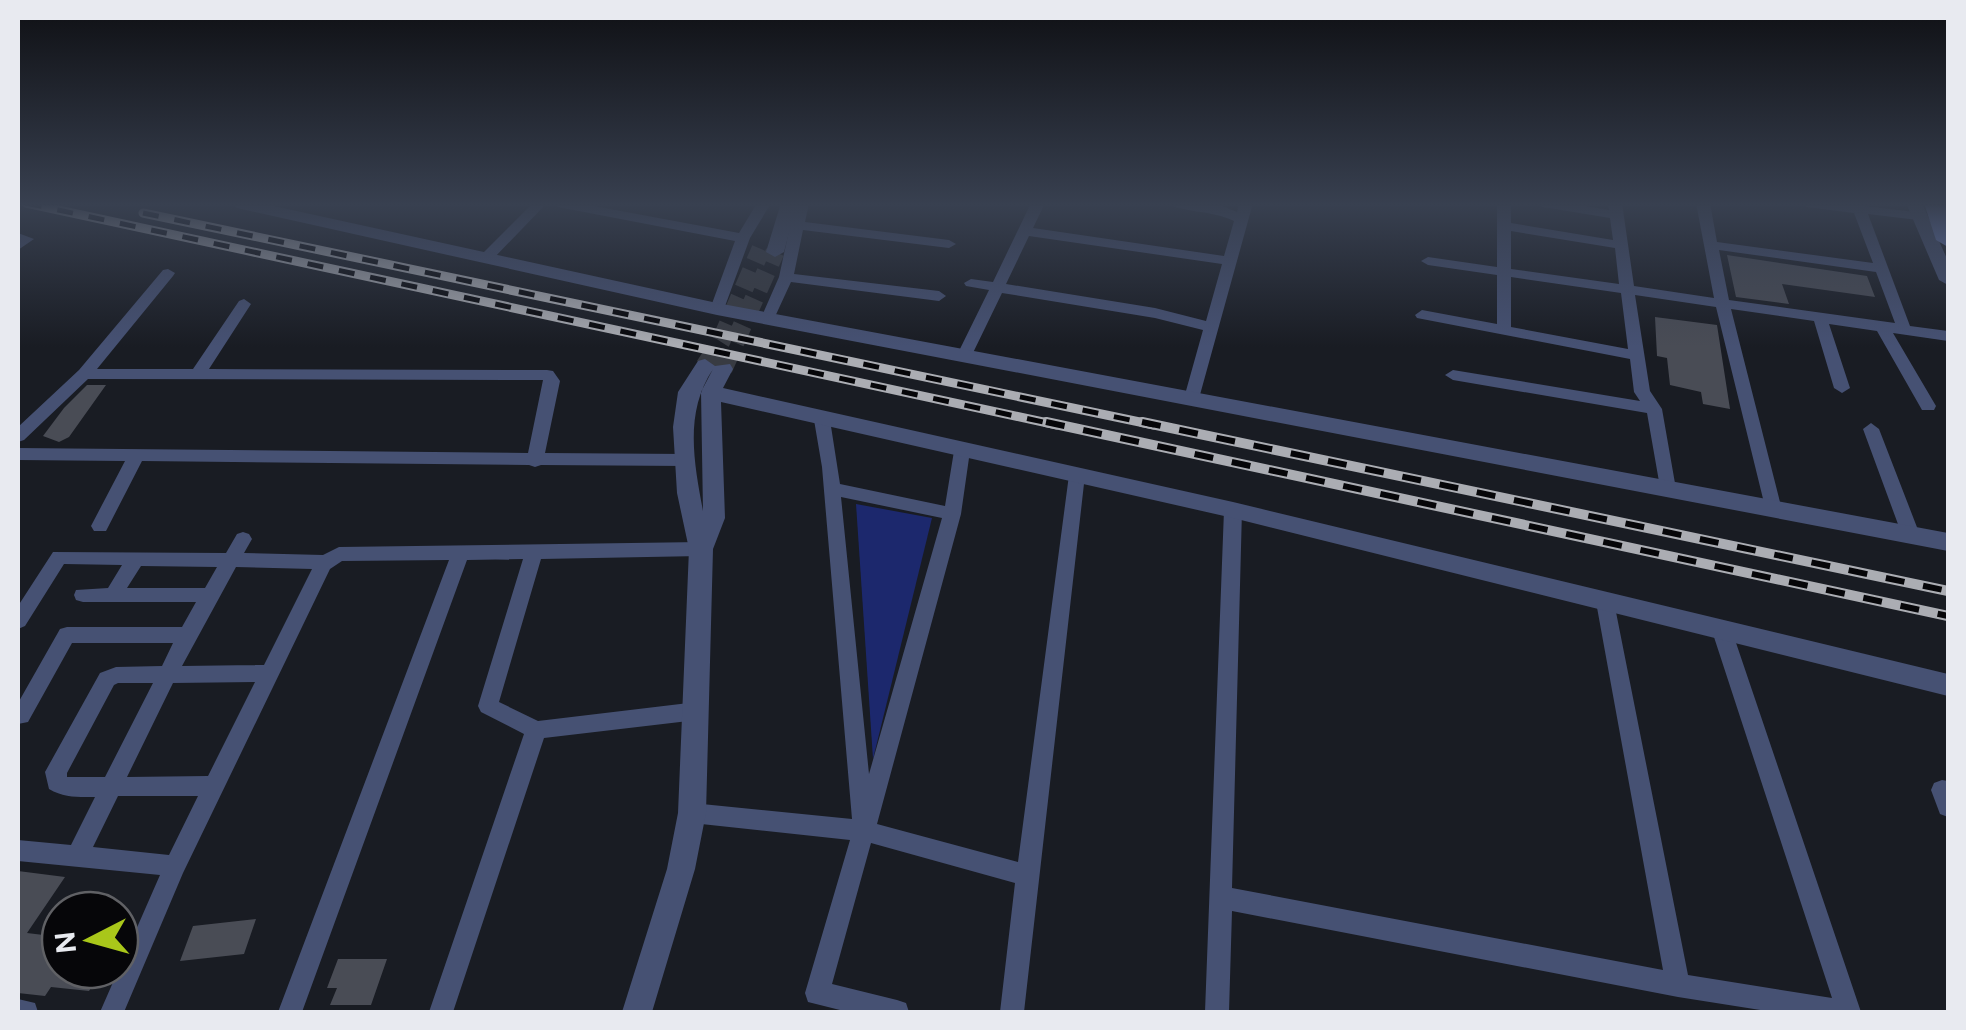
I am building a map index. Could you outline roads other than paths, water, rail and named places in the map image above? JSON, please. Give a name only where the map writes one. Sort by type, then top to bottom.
[{"type":"street","points":[[455,251],[768,318],[1948,542]]},
{"type":"street","points":[[486,258],[493,251]]},
{"type":"street","points":[[717,308],[737,251]]},
{"type":"street","points":[[768,318],[786,276],[791,251]]},
{"type":"street","points":[[965,356],[1015,251]]},
{"type":"street","points":[[1156,251],[1228,262]]},
{"type":"street","points":[[1192,398],[1231,251]]},
{"type":"street","points":[[1503,251],[1504,330]]},
{"type":"street","points":[[1622,251],[1642,392],[1654,409],[1668,489]]},
{"type":"street","points":[[1712,251],[1722,306],[1773,510]]},
{"type":"street","points":[[1759,251],[1882,269]]},
{"type":"street","points":[[1875,251],[1904,329]]},
{"type":"street","points":[[1938,251],[1948,280]]},
{"type":"street","points":[[1428,261],[1948,336]]},
{"type":"street","points":[[18,436],[84,374],[168,273]]},
{"type":"street","points":[[786,276],[940,296]]},
{"type":"street","points":[[971,283],[1155,313],[1211,327]]},
{"type":"street","points":[[199,372],[244,304]]},
{"type":"street","points":[[1422,314],[1636,356]]},
{"type":"street","points":[[1820,318],[1842,388]]},
{"type":"street","points":[[1882,326],[1928,406]]},
{"type":"street","points":[[637,1012],[681,869],[692,814],[700,549],[691,521],[686,460],[688,394],[714,368],[714,518],[700,549]]},
{"type":"street","points":[[84,374],[547,375],[552,381],[536,461]]},
{"type":"street","points":[[1454,375],[1654,409]]},
{"type":"street","points":[[711,392],[1233,510],[1948,685]]},
{"type":"street","points":[[822,420],[864,830]]},
{"type":"street","points":[[1871,429],[1911,535]]},
{"type":"street","points":[[897,1012],[817,993],[952,514],[962,451]]},
{"type":"street","points":[[18,454],[686,460]]},
{"type":"street","points":[[100,526],[136,456]]},
{"type":"street","points":[[1012,1012],[1077,475]]},
{"type":"street","points":[[831,488],[952,514]]},
{"type":"street","points":[[1217,1012],[1233,510]]},
{"type":"street","points":[[76,856],[187,634],[242,539]]},
{"type":"street","points":[[112,1012],[175,866],[326,562],[339,554],[700,549]]},
{"type":"street","points":[[290,1012],[462,553]]},
{"type":"street","points":[[534,553],[488,706],[536,730],[697,711]]},
{"type":"street","points":[[18,621],[59,557],[326,562]]},
{"type":"street","points":[[113,595],[136,558]]},
{"type":"street","points":[[83,595],[210,595]]},
{"type":"street","points":[[1605,602],[1678,985]]},
{"type":"street","points":[[1219,898],[1678,985],[1846,1012],[1722,631]]},
{"type":"street","points":[[19,722],[68,635],[187,634]]},
{"type":"street","points":[[215,786],[65,787],[56,782],[56,772],[108,680],[116,675],[271,673]]},
{"type":"street","points":[[441,1012],[536,730]]},
{"type":"street","points":[[1948,791],[1942,790],[1948,807]]},
{"type":"street","points":[[692,814],[864,830],[1026,875]]},
{"type":"street","points":[[18,851],[175,866]]},
{"type":"street","points":[[18,1011],[26,1012]]},
{"type":"tunnel","points":[[705,366],[721,341],[760,251]]},
{"type":"tunnel","points":[[723,369],[775,252]]},
{"type":"railway","points":[[249,251],[1057,425]]},
{"type":"railway","points":[[325,251],[1154,425]]},
{"type":"railway","points":[[1046,422],[1948,616]]},
{"type":"railway","points":[[1142,422],[1948,591]]}]
